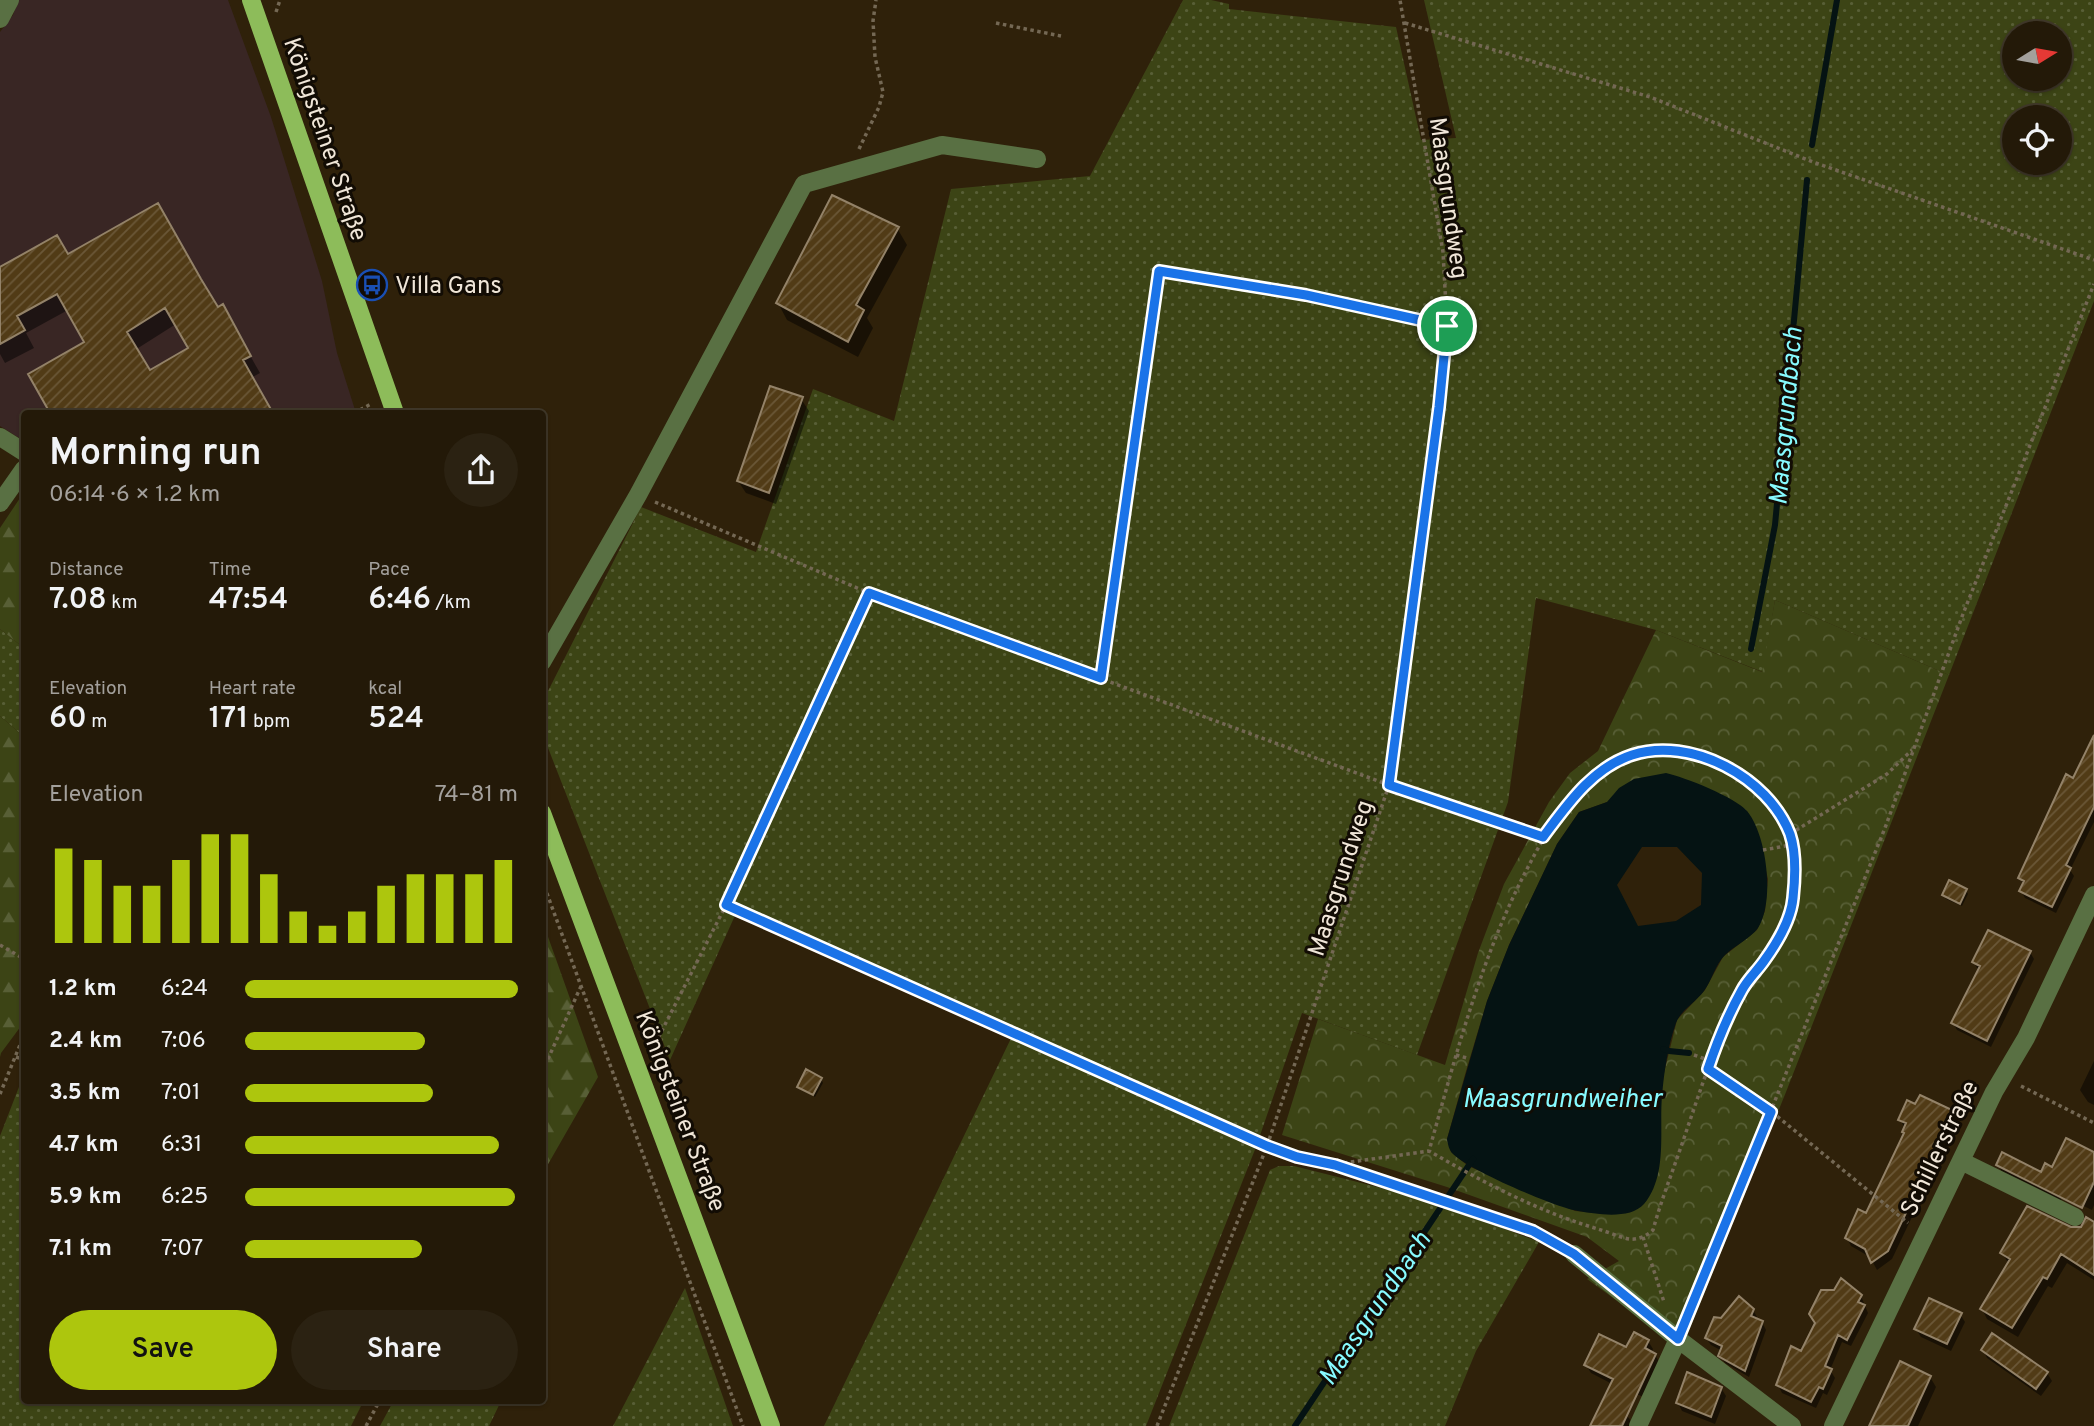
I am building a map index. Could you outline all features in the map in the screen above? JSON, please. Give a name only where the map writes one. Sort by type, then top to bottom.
[{"type":"main road","name":"Königsteiner Straße","points":[[251,0],[266,22],[394,410]]},
{"type":"main road","name":"Königsteiner Straße","points":[[546,823],[771,1426]]},
{"type":"street","points":[[546,655],[638,495],[804,184],[942,145],[1037,159]]},
{"type":"street","points":[[0,437],[21,450]]},
{"type":"street","points":[[0,503],[21,473]]},
{"type":"street","name":"Schillerstraße","points":[[1833,1426],[1924,1236],[2003,1077],[2026,1038],[2094,895]]},
{"type":"street","points":[[1961,1161],[2075,1217]]},
{"type":"street","points":[[1574,1254],[1678,1339],[1792,1426]]},
{"type":"street","points":[[1638,1426],[1678,1339]]},
{"type":"path","points":[[849,172],[879,107],[883,92],[875,57],[873,21],[876,0]]},
{"type":"path","name":"Maasgrundweg","points":[[1157,1426],[1267,1146],[1389,785],[1439,407],[1447,326],[1443,252],[1400,0]]},
{"type":"path","points":[[996,23],[1061,36]]},
{"type":"path","points":[[1405,23],[1650,97],[1813,162],[2094,260]]},
{"type":"path","points":[[1101,678],[1159,271],[1306,295],[1447,326]]},
{"type":"path","points":[[1678,1339],[1885,828],[1963,614],[2094,284]]},
{"type":"path","points":[[638,495],[869,593],[1389,785],[1543,837]]},
{"type":"path","points":[[639,1069],[649,1056],[726,905],[869,593]]},
{"type":"path","points":[[1790,834],[1887,774],[1913,749]]},
{"type":"path","points":[[1335,1165],[1429,1151],[1471,1176],[1570,1221],[1630,1239],[1643,1237],[1653,1230],[1711,1061],[1743,988],[1784,929],[1793,900],[1790,834],[1775,808],[1747,780],[1726,766],[1703,757],[1682,751],[1654,750],[1630,756],[1606,769],[1587,783],[1569,803],[1543,837],[1494,942],[1456,1055],[1429,1151]]},
{"type":"path","points":[[1763,850],[1792,845]]},
{"type":"path","points":[[546,890],[743,1426]]},
{"type":"path","points":[[726,905],[1267,1146],[1452,1202],[1533,1231],[1574,1254]]},
{"type":"path","points":[[0,945],[21,957]]},
{"type":"path","points":[[546,1063],[595,951]]},
{"type":"path","points":[[0,1094],[21,1043]]},
{"type":"path","points":[[1456,1055],[1467,1058]]},
{"type":"path","points":[[1694,1055],[1711,1061]]},
{"type":"path","points":[[16,1057],[21,1059]]},
{"type":"path","points":[[1708,1069],[1771,1112],[1924,1236]]},
{"type":"path","points":[[2003,1077],[2094,1123]]},
{"type":"path","points":[[1643,1237],[1664,1302]]},
{"type":"path","points":[[366,1426],[378,1404]]},
{"type":"shaded area","points":[[18,0],[228,0],[271,117],[322,281],[337,353],[355,410],[21,410],[21,439],[0,426],[0,32],[13,15]]},
{"type":"green space","points":[[1183,0],[1211,0],[1229,4],[1229,9],[1396,27],[1421,140],[1456,138],[1424,0],[2094,0],[2094,301],[1949,675],[1775,600],[1763,672],[1656,630],[1536,598],[1508,802],[1417,1055],[1302,1013],[1256,1147],[1146,1426],[824,1426],[1016,1028],[737,911],[670,1060],[546,743],[546,695],[641,507],[756,552],[813,389],[894,421],[951,189],[1090,176]]},
{"type":"green space","points":[[21,496],[21,646],[0,629],[0,528]]},
{"type":"green space","points":[[1775,600],[1949,675],[1786,1092],[1682,1348],[1587,1279],[1619,1261],[1587,1237],[1447,1187],[1282,1135],[1318,1019],[1445,1065],[1478,953],[1504,884],[1549,802],[1570,773],[1598,751],[1656,630],[1762,672]],"holes":[[[1711,791],[1747,811],[1757,833],[1768,879],[1765,911],[1757,930],[1723,957],[1705,990],[1677,1020],[1664,1073],[1659,1162],[1642,1205],[1631,1212],[1606,1214],[1575,1211],[1468,1166],[1451,1152],[1447,1139],[1487,1001],[1509,945],[1557,844],[1579,812],[1607,802]]]},
{"type":"green space","points":[[0,629],[21,646],[21,734],[0,716]]},
{"type":"green space","points":[[0,716],[21,734],[21,1026],[0,1057]]},
{"type":"green space","points":[[546,931],[598,1077],[546,1168]]},
{"type":"green space","points":[[21,1082],[21,1404],[362,1404],[351,1426],[0,1426],[0,1136]]},
{"type":"green space","points":[[1279,1166],[1294,1166],[1433,1201],[1539,1242],[1476,1351],[1445,1426],[1169,1426],[1270,1170]]},
{"type":"green space","points":[[685,1288],[733,1426],[613,1426]]},
{"type":"green space","points":[[392,1404],[500,1404],[489,1426],[380,1426]]},
{"type":"water","name":"Maasgrundweiher","points":[[1666,773],[1674,775],[1721,794],[1747,811],[1760,836],[1764,851],[1766,902],[1758,928],[1722,959],[1704,991],[1681,1014],[1676,1023],[1665,1068],[1661,1152],[1657,1180],[1652,1192],[1638,1209],[1622,1214],[1603,1214],[1566,1208],[1493,1178],[1453,1154],[1447,1139],[1487,1001],[1509,945],[1557,844],[1579,812],[1607,802],[1619,788],[1634,779]],"holes":[[[1642,847],[1677,847],[1702,873],[1701,905],[1676,921],[1638,926],[1617,885]]]},
{"type":"building","points":[[832,195],[899,227],[856,305],[864,310],[848,342],[776,303]]},
{"type":"building","points":[[158,203],[218,307],[223,304],[251,356],[243,360],[271,410],[48,410],[28,374],[84,342],[57,294],[17,316],[25,330],[0,344],[0,267],[57,235],[68,254]],"holes":[[[165,308],[188,348],[150,370],[127,332]]]},
{"type":"building","points":[[770,386],[803,397],[769,493],[737,481]]},
{"type":"building","points":[[2094,735],[2094,807],[2066,865],[2071,868],[2052,907],[2019,891],[2024,881],[2018,878],[2066,774],[2073,778]]},
{"type":"building","points":[[1949,880],[1967,889],[1960,904],[1942,895]]},
{"type":"building","points":[[1988,930],[2031,951],[1987,1041],[1951,1023],[1980,966],[1972,962]]},
{"type":"building","points":[[806,1069],[822,1078],[813,1095],[797,1087]]},
{"type":"building","points":[[1920,1095],[1954,1111],[1888,1251],[1871,1263],[1865,1249],[1845,1238],[1858,1209],[1866,1213],[1904,1133],[1902,1132],[1906,1123],[1898,1120],[1907,1100],[1915,1104]]},
{"type":"building","points":[[2066,1138],[2094,1152],[2094,1182],[2082,1208],[1996,1165],[2002,1152],[2041,1172],[2045,1163],[2052,1167]]},
{"type":"building","points":[[2027,1206],[2071,1227],[2081,1227],[2086,1217],[2094,1222],[2094,1275],[2061,1254],[2047,1279],[2043,1277],[2012,1328],[1980,1309],[2010,1259],[2000,1253]]},
{"type":"building","points":[[1841,1278],[1862,1295],[1858,1302],[1865,1305],[1847,1340],[1838,1335],[1825,1366],[1832,1369],[1823,1389],[1819,1387],[1811,1402],[1776,1385],[1791,1346],[1801,1351],[1815,1323],[1809,1314],[1821,1290],[1834,1290]]},
{"type":"building","points":[[1739,1296],[1754,1309],[1751,1316],[1763,1321],[1745,1371],[1718,1356],[1722,1346],[1705,1338],[1714,1317],[1721,1318]]},
{"type":"building","points":[[1929,1298],[1962,1313],[1947,1344],[1914,1329]]},
{"type":"building","points":[[1634,1332],[1649,1340],[1645,1348],[1656,1354],[1622,1426],[1590,1426],[1613,1379],[1584,1365],[1599,1334],[1626,1347]]},
{"type":"building","points":[[1992,1333],[2048,1372],[2036,1389],[1981,1350]]},
{"type":"building","points":[[1900,1361],[1931,1376],[1908,1426],[1869,1426]]},
{"type":"building","points":[[1687,1372],[1722,1387],[1711,1417],[1676,1403]]},
{"type":"waterway","name":"Maasgrundbach","points":[[1812,145],[1837,0]]},
{"type":"waterway","name":"Maasgrundbach","points":[[1751,649],[1775,525],[1807,180]]},
{"type":"waterway","points":[[1663,1049],[1689,1053]]},
{"type":"waterway","name":"Maasgrundbach","points":[[1295,1426],[1473,1159]]},
{"type":"place","name":"Villa Gans","points":[[372,285]]},
{"type":"route","points":[[1159,271],[1306,295],[1447,326],[1439,407],[1389,785],[1543,837],[1587,783],[1606,769],[1630,756],[1654,750],[1682,751],[1726,766],[1747,780],[1775,808],[1790,834],[1793,900],[1784,929],[1743,988],[1708,1069],[1771,1112],[1678,1339],[1574,1254],[1533,1231],[1452,1202],[1267,1146],[726,905],[869,593],[1101,678],[1159,271]]}]
